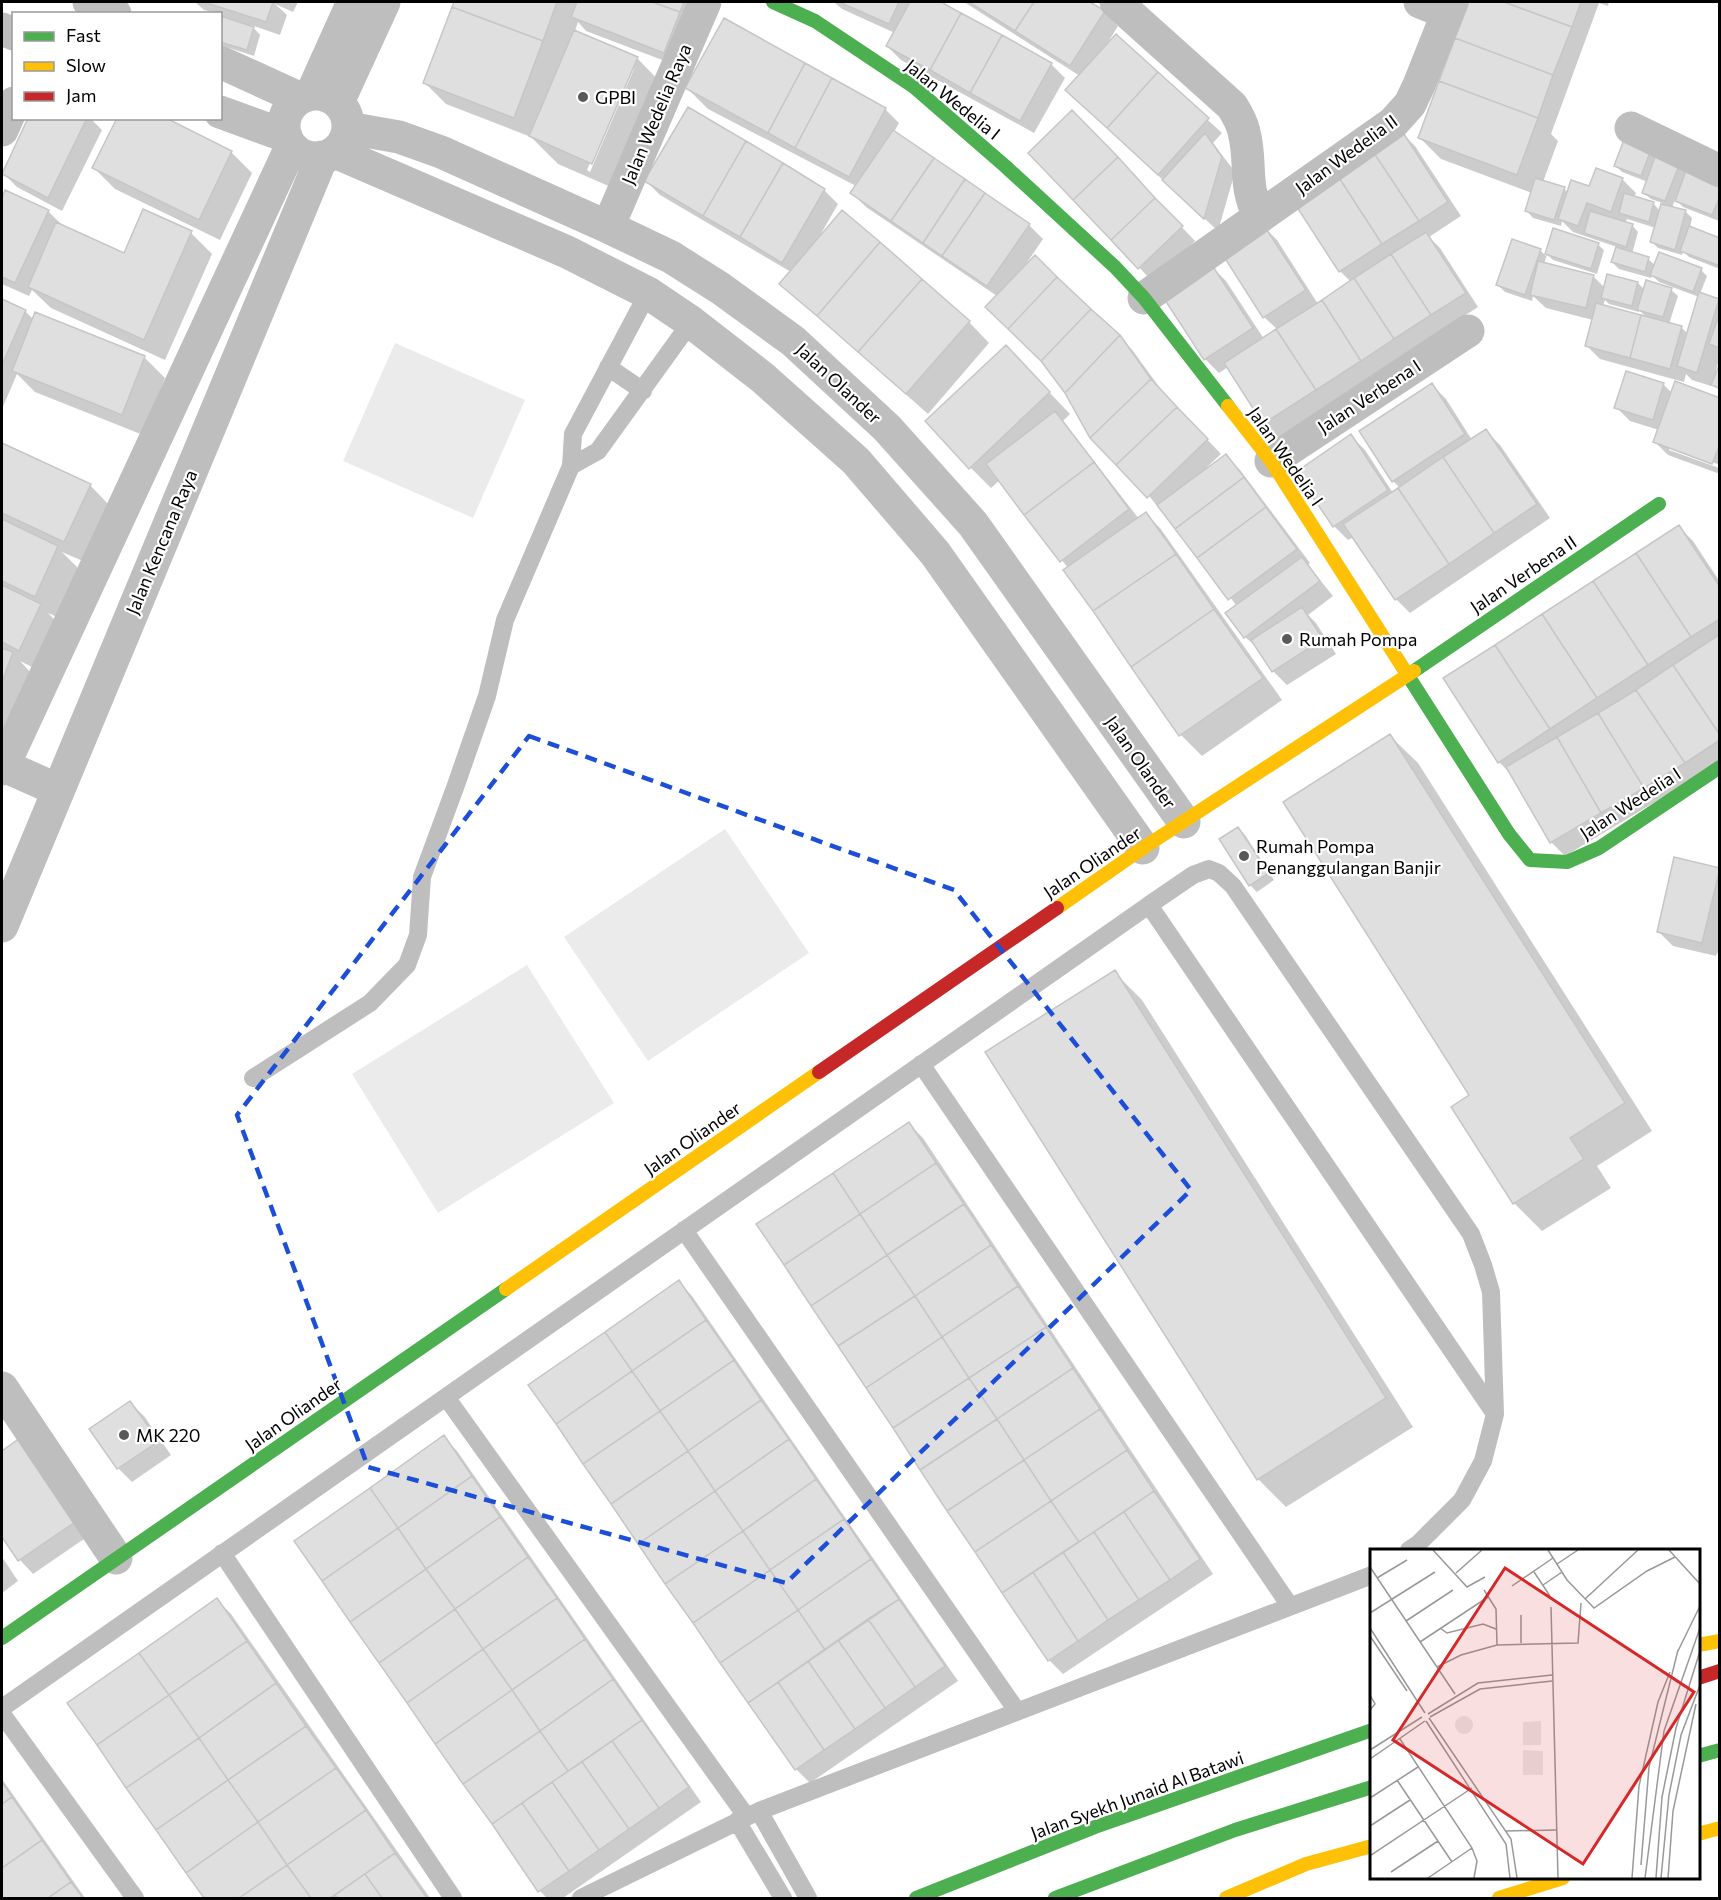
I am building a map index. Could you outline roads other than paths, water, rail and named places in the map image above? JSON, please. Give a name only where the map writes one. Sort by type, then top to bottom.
[{"type":"main road","name":"Jalan Wedelia I","points":[[773,2],[815,21],[914,87],[1005,166],[1144,297],[1271,461],[1509,834],[1530,860],[1567,862],[1599,848],[1719,767]]},
{"type":"main road","name":"Jalan Verbena II","points":[[1408,675],[1659,504]]},
{"type":"main road","name":"Jalan Oliander","points":[[2,1638],[1143,848],[1408,675]]},
{"type":"main road","points":[[1700,1645],[1719,1641]]},
{"type":"main road","points":[[1700,1677],[1719,1671]]},
{"type":"main road","name":"Jalan Syekh Junaid Al Batawi","points":[[916,1899],[1095,1827],[1370,1730]]},
{"type":"main road","points":[[1700,1755],[1719,1750]]},
{"type":"main road","points":[[1055,1899],[1235,1830],[1370,1786]]},
{"type":"main road","points":[[1700,1833],[1719,1828]]},
{"type":"main road","points":[[1226,1899],[1306,1864],[1370,1846]]},
{"type":"main road","points":[[1499,1899],[1560,1879]]},
{"type":"street","points":[[89,2],[111,12]]},
{"type":"street","name":"Jalan Kencana Raya","points":[[326,122],[353,2]]},
{"type":"street","name":"Jalan Kencana Raya","points":[[2,926],[326,122],[384,2]]},
{"type":"street","name":"Jalan Wedelia Raya","points":[[608,227],[705,2]]},
{"type":"street","points":[[1116,2],[1232,106],[1245,133],[1248,186],[1259,216]]},
{"type":"street","name":"Jalan Wedelia II","points":[[1144,297],[1393,123],[1410,104],[1414,94],[1440,5]]},
{"type":"street","name":"Jalan Olander","points":[[222,63],[567,252],[648,292],[763,378],[856,461],[935,553],[1143,848]]},
{"type":"street","points":[[2,130],[12,108]]},
{"type":"street","points":[[58,790],[2,767],[289,141],[284,122],[289,108],[326,122],[305,156],[289,141],[222,113]]},
{"type":"street","name":"Jalan Olander","points":[[326,122],[399,138],[441,152],[608,227],[671,257],[720,288],[793,340],[887,428],[973,524],[1184,822]]},
{"type":"street","points":[[1631,128],[1719,171]]},
{"type":"street","name":"Jalan Verbena I","points":[[1271,461],[1468,331]]},
{"type":"street","points":[[2,1388],[116,1558]]},
{"type":"lane","points":[[253,1078],[370,1002],[406,965],[418,935],[422,877],[487,696],[505,620],[571,466],[573,434],[648,292]]},
{"type":"lane","points":[[571,466],[598,451],[691,322]]},
{"type":"lane","points":[[608,367],[643,391]]},
{"type":"lane","points":[[2,1708],[1149,905],[1193,875],[1209,869],[1219,873],[1233,886],[1471,1234],[1483,1264],[1491,1292],[1495,1414],[1483,1461],[1462,1500],[1411,1549]]},
{"type":"lane","points":[[1149,905],[1495,1414]]},
{"type":"lane","points":[[921,1064],[1290,1606]]},
{"type":"lane","points":[[684,1230],[1017,1711]]},
{"type":"lane","points":[[446,1396],[808,1899]]},
{"type":"lane","points":[[222,1553],[453,1899]]},
{"type":"lane","points":[[581,1899],[747,1816],[1370,1575]]},
{"type":"lane","points":[[2,1714],[135,1899]]},
{"type":"lane","points":[[747,1816],[783,1899]]},
{"type":"place","name":"GPBI","points":[[583,97]]},
{"type":"place","name":"Rumah Pompa","points":[[1287,639]]},
{"type":"place","name":"Rumah Pompa Penanggulangan Banjir","points":[[1244,856]]},
{"type":"place","name":"MK 220","points":[[124,1435]]}]
